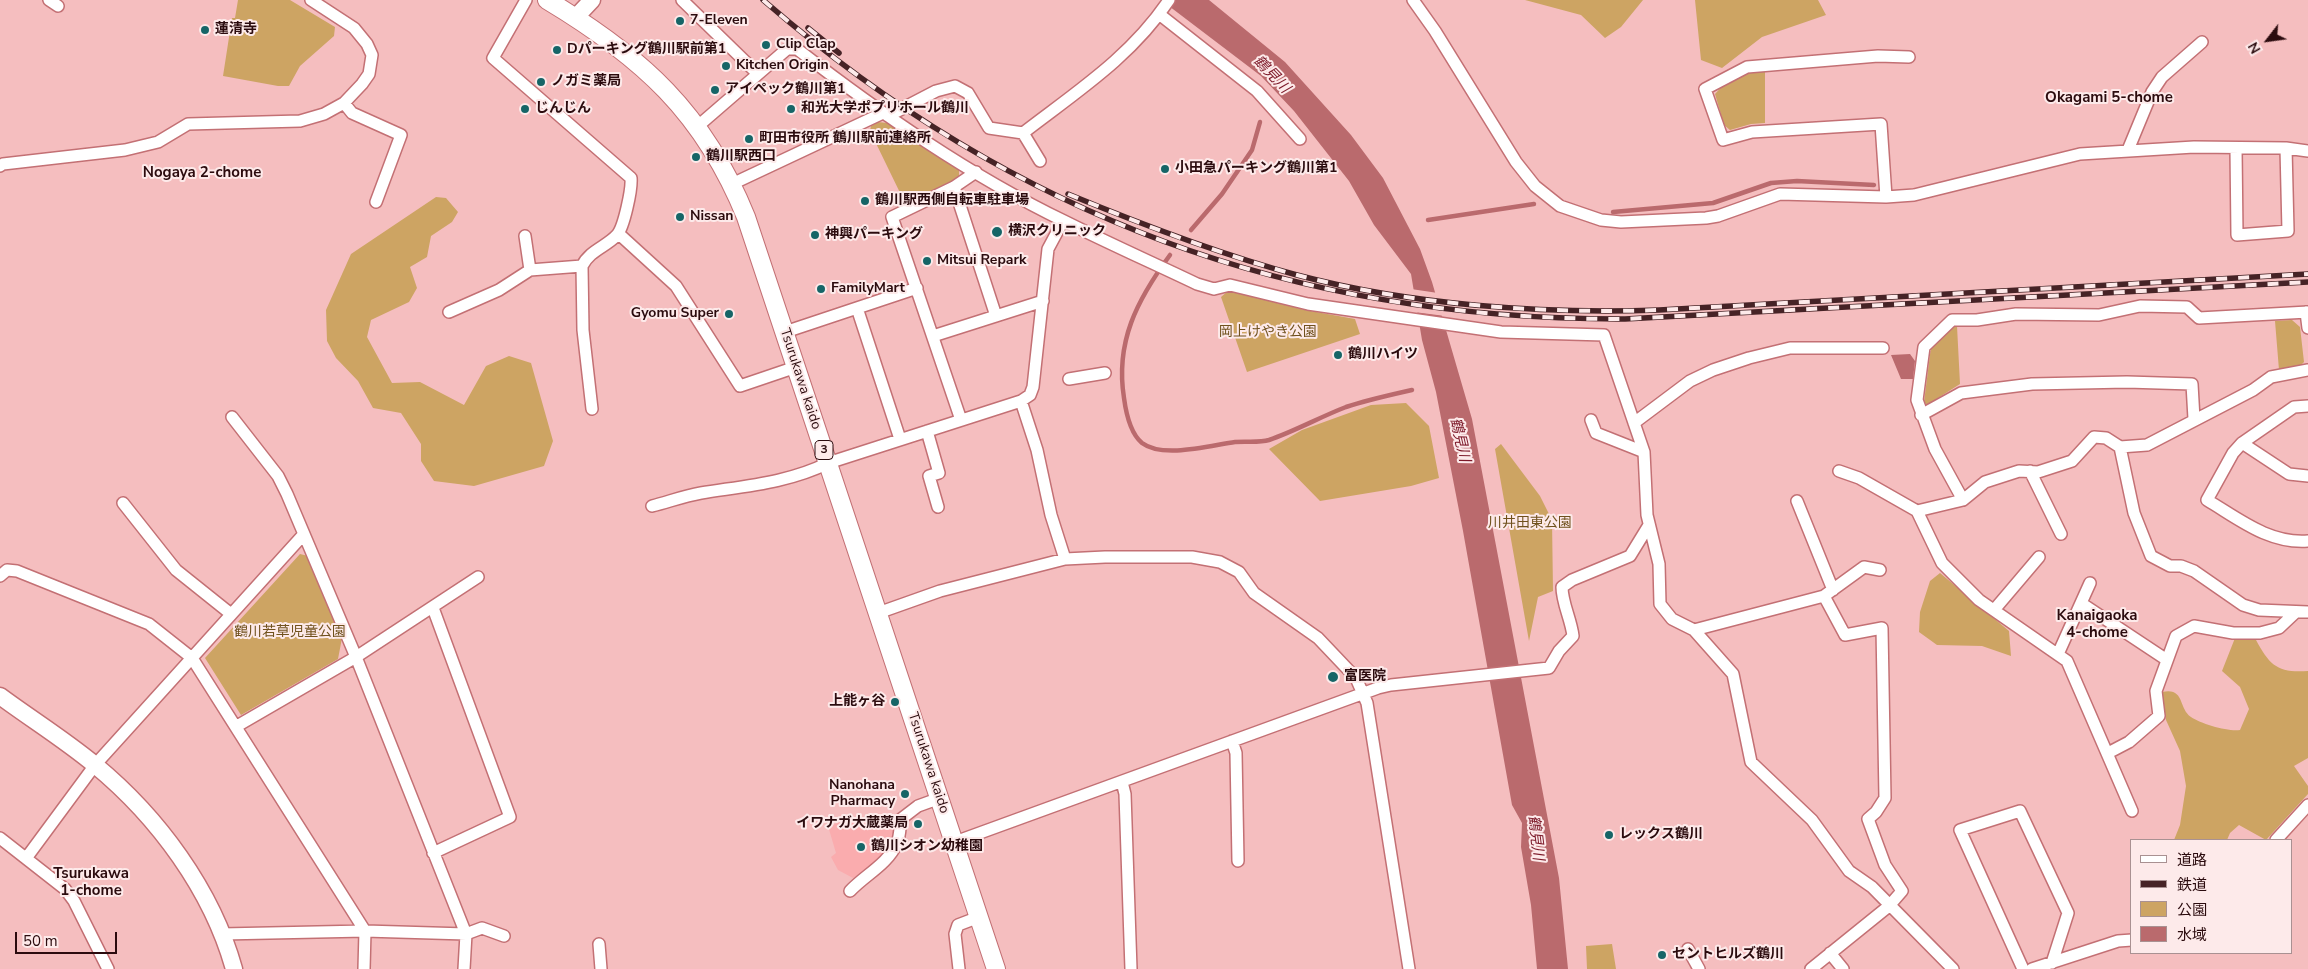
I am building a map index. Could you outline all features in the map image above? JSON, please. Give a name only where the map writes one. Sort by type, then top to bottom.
[{"type":"main road","name":"Tsurukawa kaido","points":[[547,0],[604,35],[628,54],[672,96],[698,126],[732,184],[746,217],[785,332],[996,969]]},
{"type":"street","points":[[0,166],[125,150],[158,142],[188,124],[300,121],[324,114],[344,103],[369,74],[372,55],[367,44],[354,28],[310,0]]},
{"type":"street","points":[[526,0],[493,58],[631,178],[632,188],[618,234],[586,257],[582,266],[584,330],[592,409]]},
{"type":"street","points":[[576,17],[592,0]]},
{"type":"street","points":[[682,0],[758,74]]},
{"type":"street","points":[[732,184],[936,91],[955,86],[968,94],[989,128],[1023,133],[1122,57],[1169,0]]},
{"type":"street","points":[[1412,0],[1440,38],[1516,162],[1535,186],[1560,206],[1601,220],[1621,222],[1718,216],[1780,194],[1914,195],[2080,154],[2194,146],[2286,148],[2308,151]]},
{"type":"street","points":[[1161,12],[1257,91],[1300,139]]},
{"type":"street","points":[[2128,150],[2152,92],[2162,77],[2202,42]]},
{"type":"street","points":[[698,126],[787,49],[797,49],[885,115],[976,172],[1063,221],[1197,284],[1214,288],[1230,285],[1308,304],[1397,318],[1531,334],[1604,335],[1644,452],[1649,525],[1659,564],[1660,604],[1672,619],[1694,630],[1734,674],[1751,762],[1812,820],[1849,871],[1872,887],[1953,969]]},
{"type":"street","points":[[1886,194],[1881,124],[1752,132],[1723,140],[1704,88],[1747,66],[1878,56],[1909,57]]},
{"type":"street","points":[[344,103],[352,113],[401,135],[376,202]]},
{"type":"street","points":[[1023,133],[1040,161]]},
{"type":"street","points":[[2236,148],[2237,235],[2288,231],[2286,148]]},
{"type":"street","points":[[962,420],[892,217],[954,187],[976,172]]},
{"type":"street","points":[[954,187],[996,316]]},
{"type":"street","points":[[652,506],[698,494],[746,488],[813,471],[828,463],[1021,401],[1030,394],[1033,387],[1048,249],[1063,221]]},
{"type":"street","points":[[618,234],[676,286],[740,386],[796,367]]},
{"type":"street","points":[[525,236],[530,270]]},
{"type":"street","points":[[449,312],[499,290],[530,270],[582,266]]},
{"type":"street","points":[[785,332],[917,288]]},
{"type":"street","points":[[933,336],[1043,300]]},
{"type":"street","points":[[1962,500],[1935,449],[1917,400],[1924,347],[1952,320],[1978,320],[2016,314],[2098,315],[2140,306],[2187,307],[2200,318],[2307,312],[2308,328]]},
{"type":"street","points":[[857,308],[900,439]]},
{"type":"street","points":[[1634,423],[1690,381],[1712,370],[1749,358],[1790,348],[1883,348]]},
{"type":"street","points":[[1918,511],[1962,500],[1984,482],[2019,472],[2038,472],[2072,461],[2094,437],[2106,438],[2120,447],[2147,445],[2252,390],[2271,377],[2308,370]]},
{"type":"street","points":[[1069,379],[1105,373]]},
{"type":"street","points":[[1921,415],[1961,392],[2032,384],[2127,382],[2192,384],[2194,419]]},
{"type":"street","points":[[1021,401],[1037,450],[1051,516],[1065,559]]},
{"type":"street","points":[[2308,406],[2294,407],[2242,443],[2233,452],[2207,500],[2270,537],[2291,542],[2308,542]]},
{"type":"street","points":[[232,417],[278,476],[356,657],[466,934],[464,969]]},
{"type":"street","points":[[1591,420],[1596,433],[1644,452]]},
{"type":"street","points":[[927,431],[939,473],[929,476],[938,507]]},
{"type":"street","points":[[2242,443],[2289,474],[2308,476]]},
{"type":"street","points":[[2120,447],[2134,513],[2151,556],[2170,566],[2194,571],[2243,605],[2259,610],[2302,612]]},
{"type":"street","points":[[1840,471],[1859,478],[1918,511],[1942,563],[1979,600],[2067,660],[2132,811]]},
{"type":"street","points":[[2030,471],[2061,534]]},
{"type":"street","points":[[1797,501],[1828,593],[1845,635],[1882,628],[1885,798],[1876,812],[1868,819],[1885,865],[1902,890],[1889,906],[1810,969]]},
{"type":"street","points":[[123,503],[176,570],[231,614]]},
{"type":"street","points":[[954,842],[1364,693],[1391,685],[1549,668],[1559,651],[1573,636],[1572,621],[1562,594],[1562,587],[1572,580],[1630,556],[1649,525]]},
{"type":"street","points":[[26,857],[95,765],[304,534]]},
{"type":"street","points":[[878,613],[940,591],[1065,559],[1106,556],[1192,557],[1220,562],[1239,572],[1254,593],[1318,638],[1356,678],[1364,693],[1409,969]]},
{"type":"street","points":[[1994,610],[2038,557]]},
{"type":"street","points":[[1694,630],[1828,593],[1864,567],[1880,570]]},
{"type":"street","points":[[0,576],[7,570],[17,572],[149,624],[192,658],[237,726],[365,931],[364,969]]},
{"type":"street","points":[[237,726],[356,657],[478,577]]},
{"type":"street","points":[[2058,654],[2090,583]]},
{"type":"street","points":[[2081,603],[2167,660]]},
{"type":"street","points":[[433,608],[510,817],[433,853]]},
{"type":"street","points":[[2108,753],[2129,742],[2159,716],[2156,691],[2176,636],[2194,626],[2233,633],[2260,633],[2279,628],[2302,612]]},
{"type":"street","points":[[0,696],[95,765],[132,800],[164,836],[188,868],[222,934],[234,969]]},
{"type":"street","points":[[1232,741],[1236,753],[1238,860]]},
{"type":"street","points":[[1122,782],[1125,794],[1131,969]]},
{"type":"street","points":[[850,891],[876,870],[898,842],[901,819],[918,806],[940,798]]},
{"type":"street","points":[[2277,839],[2308,805]]},
{"type":"street","points":[[2023,969],[1960,830],[2020,811],[2068,913],[2052,963]]},
{"type":"street","points":[[0,838],[65,889],[74,901],[108,969]]},
{"type":"street","points":[[958,969],[955,934],[958,925],[979,917]]},
{"type":"street","points":[[222,934],[365,931],[466,934],[482,928],[504,936]]},
{"type":"street","points":[[2032,969],[2118,941],[2130,940]]},
{"type":"street","points":[[599,944],[601,969]]},
{"type":"street","points":[[1688,949],[1699,969]]},
{"type":"street","points":[[1830,954],[1843,969]]},
{"type":"shaded area","name":"鶴川シオン幼稚園","points":[[855,818],[892,823],[895,828],[893,841],[872,868],[853,878],[838,870],[831,857],[836,853],[828,826]]},
{"type":"green space","points":[[238,0],[290,0],[335,27],[334,36],[300,66],[289,86],[278,86],[223,76],[232,18],[235,18]]},
{"type":"green space","points":[[1525,0],[1643,0],[1621,27],[1605,38],[1581,15]]},
{"type":"green space","points":[[1695,0],[1818,0],[1826,15],[1762,37],[1722,68],[1701,60]]},
{"type":"green space","points":[[1753,71],[1765,71],[1765,123],[1751,124],[1730,130],[1724,125],[1715,94],[1725,83]]},
{"type":"green space","points":[[878,122],[887,123],[959,170],[959,180],[905,203],[870,131],[871,126]]},
{"type":"green space","points":[[436,197],[446,198],[458,212],[452,222],[431,236],[427,257],[410,267],[417,288],[409,302],[371,320],[367,337],[392,383],[420,382],[464,405],[486,366],[509,356],[531,363],[553,441],[544,466],[474,486],[434,481],[421,461],[421,444],[401,413],[373,408],[358,381],[336,358],[327,341],[326,310],[351,254]]},
{"type":"green space","name":"岡上けやき公園","points":[[1228,291],[1305,310],[1355,319],[1360,334],[1247,372],[1221,297]]},
{"type":"green space","points":[[2292,320],[2300,327],[2304,362],[2300,366],[2279,370],[2275,321]]},
{"type":"green space","points":[[1953,326],[1957,326],[1960,384],[1927,405],[1924,402],[1931,347]]},
{"type":"green space","points":[[1406,403],[1429,426],[1439,478],[1411,486],[1320,501],[1269,449],[1302,430],[1371,405]]},
{"type":"green space","name":"川井田東公園","points":[[1501,444],[1540,496],[1552,520],[1553,591],[1538,597],[1529,641],[1495,449]]},
{"type":"green space","name":"鶴川若草児童公園","points":[[300,554],[308,556],[342,638],[338,659],[241,715],[205,658]]},
{"type":"green space","points":[[1940,573],[2009,631],[2011,656],[1982,646],[1937,645],[1919,632],[1920,612],[1930,581]]},
{"type":"green space","points":[[2235,638],[2256,640],[2271,662],[2282,669],[2308,671],[2308,758],[2294,766],[2308,786],[2308,794],[2267,839],[2239,825],[2230,833],[2227,839],[2174,839],[2180,825],[2186,786],[2180,751],[2166,720],[2162,692],[2169,691],[2178,695],[2187,713],[2196,720],[2222,729],[2240,730],[2249,709],[2240,687],[2222,671]]},
{"type":"green space","points":[[1612,944],[1616,969],[1587,969],[1586,946]]},
{"type":"water","name":"鶴見川","points":[[1161,0],[1209,0],[1285,62],[1351,135],[1383,178],[1420,249],[1432,282],[1472,419],[1559,878],[1568,969],[1537,969],[1531,905],[1521,847],[1522,823],[1512,805],[1463,531],[1436,392],[1422,340],[1411,274],[1374,225],[1349,181],[1294,111],[1261,76]]},
{"type":"water","points":[[1910,354],[1915,361],[1913,379],[1901,379],[1891,355]]},
{"type":"pier","points":[[1411,289],[1438,293],[1445,316],[1414,312]]},
{"type":"waterway","points":[[1191,230],[1222,194],[1252,150],[1260,122]]},
{"type":"waterway","points":[[1613,212],[1713,203],[1771,183],[1797,181],[1874,185]]},
{"type":"waterway","points":[[1428,220],[1534,204]]},
{"type":"waterway","points":[[1170,255],[1148,288],[1131,322],[1123,358],[1122,378],[1126,410],[1134,434],[1142,443],[1151,448],[1175,451],[1235,442],[1265,441],[1346,407],[1412,390]]},
{"type":"railway","points":[[763,0],[858,76],[957,142],[1059,197],[1164,241],[1273,276],[1386,300],[1503,314],[1625,319],[2308,282]]},
{"type":"railway","points":[[808,28],[839,53]]},
{"type":"railway","points":[[1068,194],[1181,238],[1297,275],[1385,294],[1523,309],[1659,310],[2308,274]]},
{"type":"place","name":"7-Eleven","points":[[680,21]]},
{"type":"place","name":"蓮清寺","points":[[205,30]]},
{"type":"place","name":"Clip Clap","points":[[766,45]]},
{"type":"place","name":"Dパーキング鶴川駅前第1","points":[[557,50]]},
{"type":"place","name":"Kitchen Origin","points":[[726,66]]},
{"type":"place","name":"ノガミ薬局","points":[[541,82]]},
{"type":"place","name":"アイペック鶴川第1","points":[[715,90]]},
{"type":"place","name":"じんじん","points":[[525,109]]},
{"type":"place","name":"和光大学ポプリホール鶴川","points":[[791,109]]},
{"type":"place","name":"町田市役所 鶴川駅前連絡所","points":[[749,139]]},
{"type":"place","name":"鶴川駅西口","points":[[696,157]]},
{"type":"place","name":"小田急パーキング鶴川第1","points":[[1165,169]]},
{"type":"place","name":"鶴川駅西側自転車駐車場","points":[[865,201]]},
{"type":"place","name":"Nissan","points":[[680,217]]},
{"type":"place","name":"横沢クリニック","points":[[997,232]]},
{"type":"place","name":"神興パーキング","points":[[815,235]]},
{"type":"place","name":"Mitsui Repark","points":[[927,261]]},
{"type":"place","name":"FamilyMart","points":[[821,289]]},
{"type":"place","name":"Gyomu Super","points":[[729,314]]},
{"type":"place","name":"鶴川ハイツ","points":[[1338,355]]},
{"type":"place","name":"富医院","points":[[1333,677]]},
{"type":"place","name":"上能ヶ谷","points":[[895,702]]},
{"type":"place","name":"Nanohana Pharmacy","points":[[905,794]]},
{"type":"place","name":"イワナガ大蔵薬局","points":[[918,824]]},
{"type":"place","name":"レックス鶴川","points":[[1609,835]]},
{"type":"place","name":"鶴川シオン幼稚園","points":[[861,847]]},
{"type":"place","name":"セントヒルズ鶴川","points":[[1662,955]]},
{"type":"district","name":"Okagami 5-chome","points":[[2109,98]]},
{"type":"district","name":"Nogaya 2-chome","points":[[202,173]]},
{"type":"district","name":"Kanaigaoka 4-chome","points":[[2097,624]]},
{"type":"district","name":"Tsurukawa 1-chome","points":[[91,882]]}]
